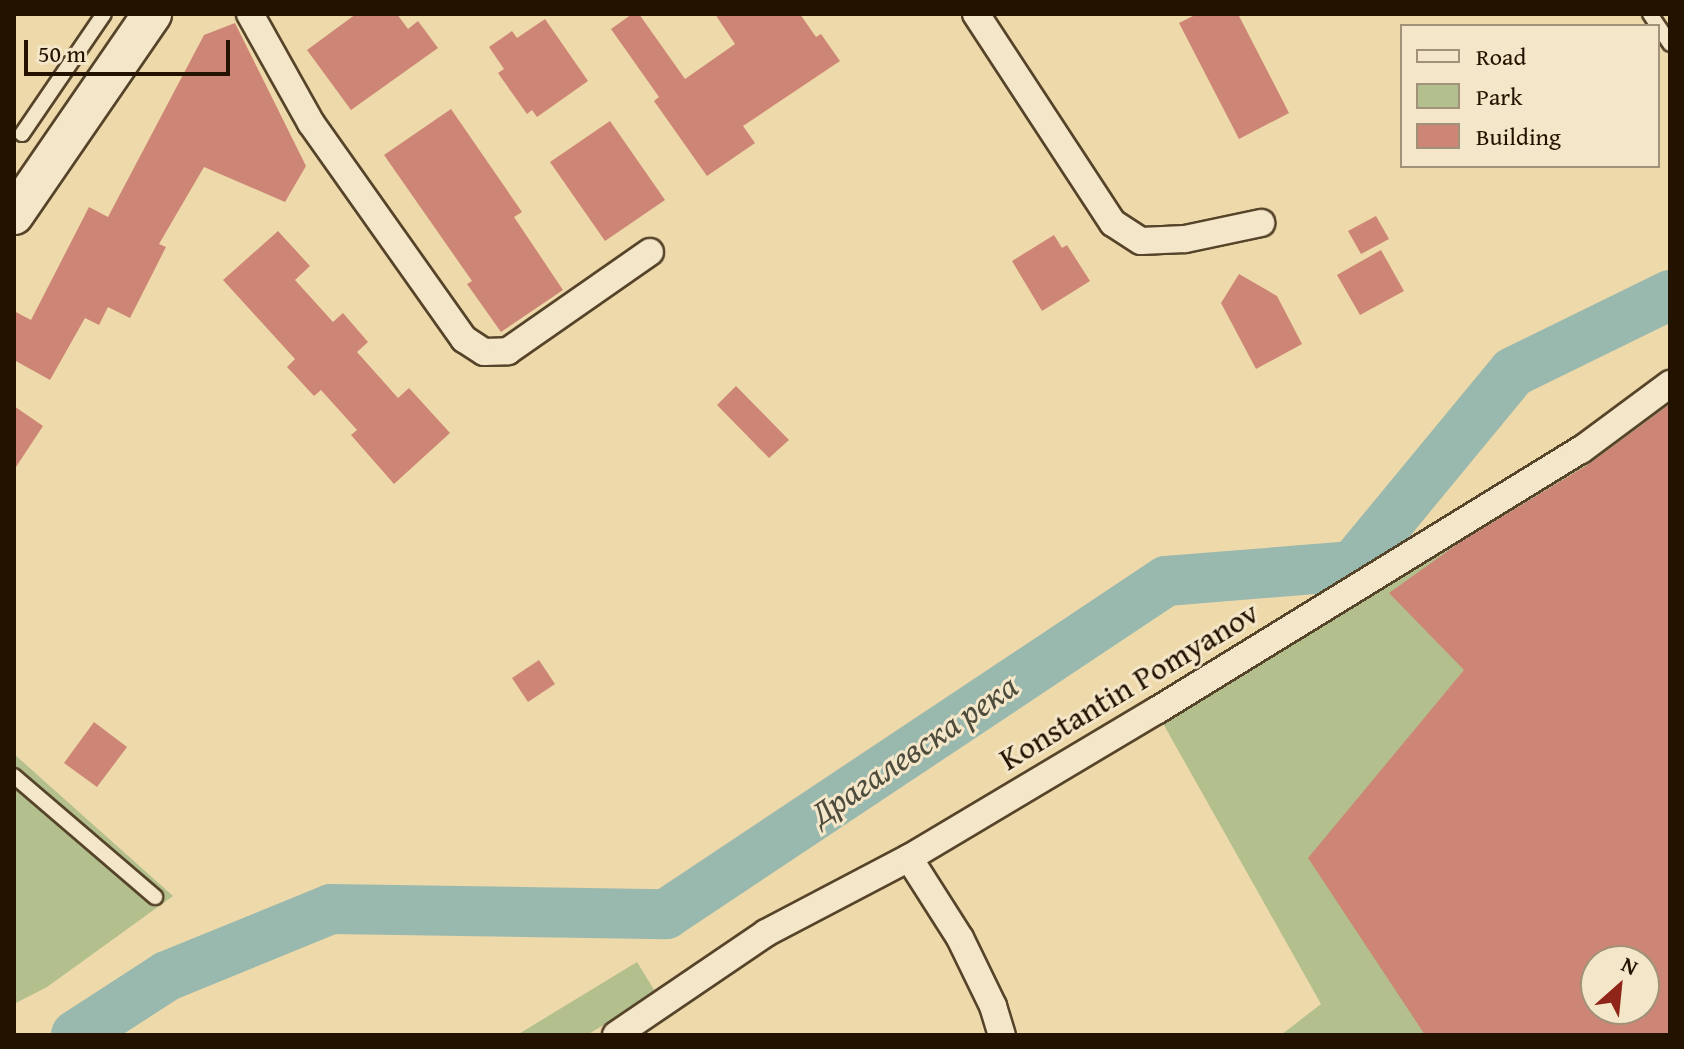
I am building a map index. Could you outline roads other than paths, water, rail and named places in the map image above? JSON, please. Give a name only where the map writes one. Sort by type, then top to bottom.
[{"type":"main road","points":[[14,215],[152,14]]},
{"type":"street","points":[[250,14],[311,123],[464,339],[484,352],[508,351],[650,252]]},
{"type":"street","points":[[976,14],[1113,223],[1141,241],[1185,239],[1261,223]]},
{"type":"street","name":"Konstantin Pomyanov","points":[[631,1031],[766,933],[909,858],[1156,711],[1581,450],[1670,384]]},
{"type":"street","points":[[909,858],[960,938],[993,1006],[1002,1035]]},
{"type":"lane","points":[[22,134],[104,14]]},
{"type":"lane","points":[[14,776],[155,897]]},
{"type":"waterway","name":"Драгалевска река","points":[[76,1035],[167,976],[331,909],[666,914],[1166,581],[1353,566],[1513,372],[1670,295]]}]
